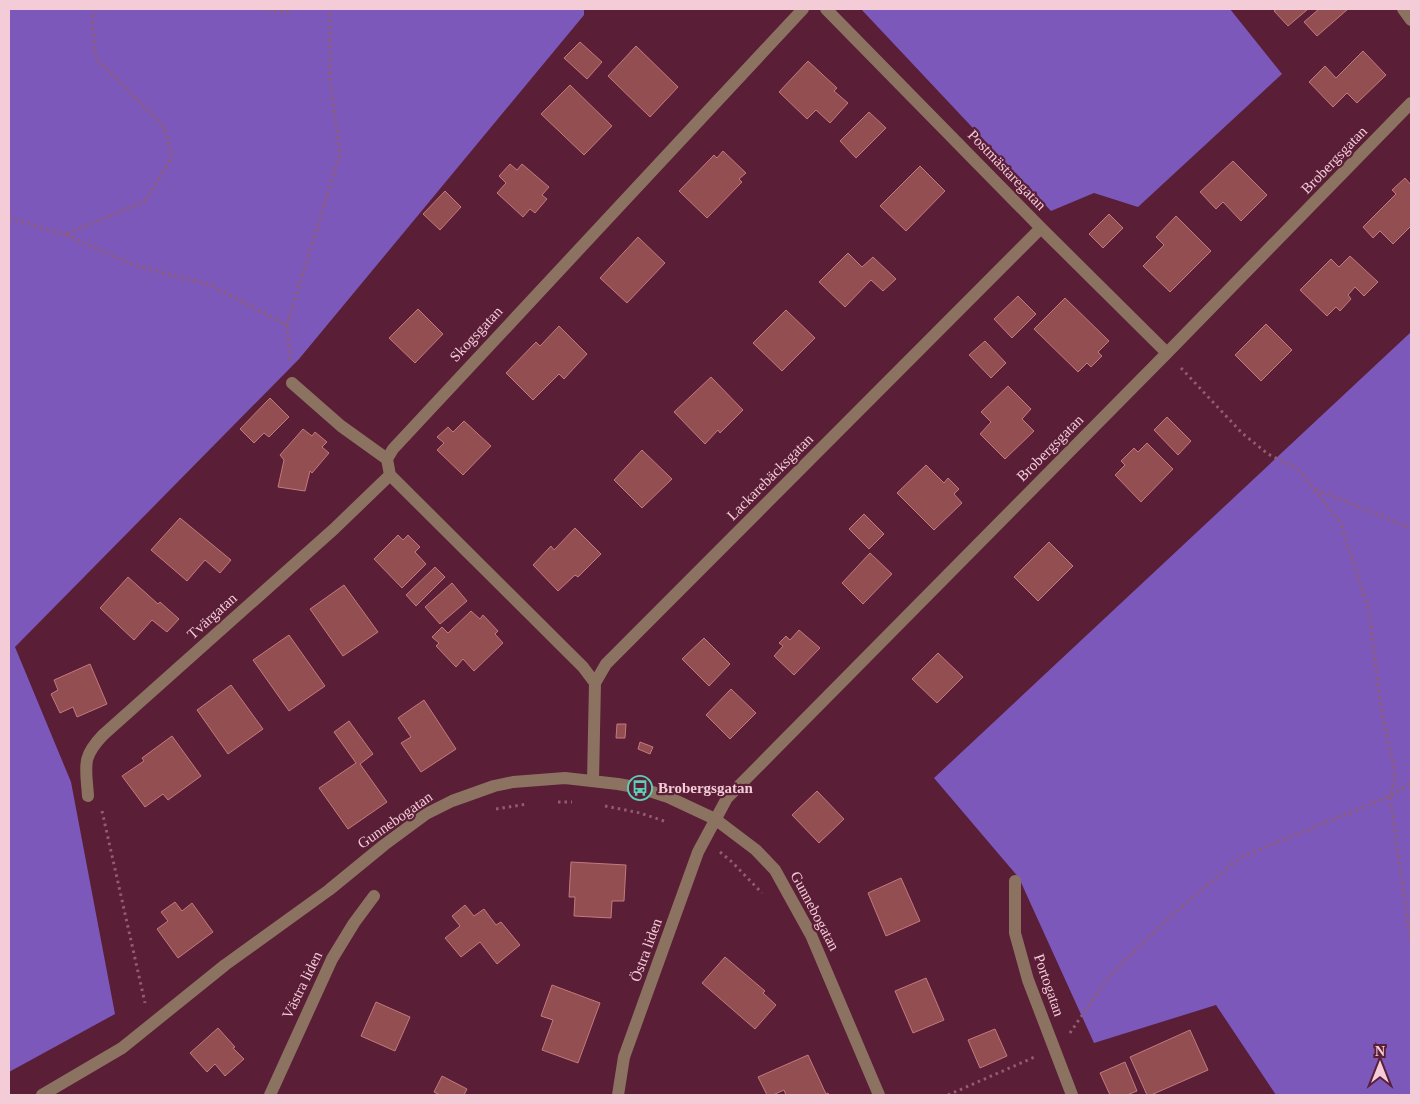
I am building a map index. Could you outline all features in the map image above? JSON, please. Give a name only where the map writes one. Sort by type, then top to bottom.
[{"type":"street","name":"Skogsgatan","points":[[387,459],[393,449],[518,313],[804,9]]},
{"type":"street","name":"Postmästaregatan","points":[[826,9],[1167,353]]},
{"type":"street","points":[[1403,9],[1411,20]]},
{"type":"street","name":"Brobergsgatan","points":[[715,818],[727,798],[1411,103]]},
{"type":"street","name":"Lackarebäcksgatan","points":[[595,683],[606,664],[1041,228]]},
{"type":"street","points":[[292,383],[341,426],[387,459],[390,475],[582,667],[595,683],[593,781]]},
{"type":"street","name":"Tvärgatan","points":[[88,796],[85,762],[91,748],[103,735],[334,529],[390,475]]},
{"type":"street","name":"Gunnebogatan","points":[[42,1095],[122,1048],[225,966],[329,890],[384,845],[426,814],[474,792],[513,782],[565,778],[640,788],[675,800],[715,818],[756,850],[775,870],[812,935],[879,1095]]},
{"type":"street","name":"Östra liden","points":[[618,1095],[624,1057],[698,852],[715,818]]},
{"type":"street","name":"Portogatan","points":[[1015,881],[1015,932],[1028,980],[1072,1095]]},
{"type":"street","name":"Västra liden","points":[[270,1095],[332,959],[354,923],[374,896]]},
{"type":"path","points":[[66,235],[145,202],[172,157],[164,128],[96,58],[92,23],[96,9]]},
{"type":"path","points":[[261,9],[287,12],[291,9]]},
{"type":"path","points":[[292,383],[287,325],[340,153],[330,80],[330,9]]},
{"type":"path","points":[[9,218],[66,235],[136,266],[208,284],[287,325]]},
{"type":"path","points":[[1167,353],[1242,433],[1268,454],[1299,470],[1340,522],[1369,611],[1382,708],[1396,777],[1390,796],[1411,944]]},
{"type":"path","points":[[1313,488],[1411,528]]},
{"type":"path","points":[[948,1095],[1054,1049],[1065,1039],[1099,990],[1117,968],[1171,916],[1239,858],[1390,796],[1411,782]]},
{"type":"path","points":[[88,796],[100,804],[146,1005],[154,1021]]},
{"type":"path","points":[[550,802],[580,802]]},
{"type":"path","points":[[490,811],[535,803]]},
{"type":"path","points":[[598,804],[640,813],[676,825],[704,841],[732,862],[766,897]]},
{"type":"shaded area","points":[[9,9],[584,9],[584,15],[299,359],[15,647],[71,782],[115,1014],[9,1072]]},
{"type":"shaded area","points":[[861,9],[1230,9],[1282,74],[1138,207],[1094,193],[1051,211]]},
{"type":"shaded area","points":[[1411,332],[1411,1095],[1276,1095],[1216,1005],[1094,1043],[1019,878],[934,778]]},
{"type":"building","points":[[1277,9],[1308,9],[1288,26],[1274,11]]},
{"type":"building","points":[[1319,9],[1348,9],[1317,36],[1304,22]]},
{"type":"building","points":[[580,42],[602,62],[587,79],[564,58]]},
{"type":"building","points":[[636,46],[678,87],[650,117],[608,76]]},
{"type":"building","points":[[1363,51],[1386,75],[1357,103],[1347,93],[1333,107],[1309,82],[1325,66],[1336,78]]},
{"type":"building","points":[[808,61],[837,88],[834,91],[848,103],[830,123],[816,110],[807,119],[779,92]]},
{"type":"building","points":[[570,85],[612,126],[584,155],[541,114]]},
{"type":"building","points":[[869,112],[886,128],[856,158],[840,141]]},
{"type":"building","points":[[723,151],[746,173],[739,179],[742,182],[707,218],[679,191],[714,155],[717,158]]},
{"type":"building","points":[[1233,161],[1267,195],[1241,221],[1223,202],[1216,209],[1200,192]]},
{"type":"building","points":[[510,164],[517,170],[522,164],[549,187],[542,195],[547,199],[535,213],[530,209],[523,217],[497,193],[506,183],[499,176]]},
{"type":"building","points":[[920,166],[945,191],[906,231],[880,206]]},
{"type":"building","points":[[1405,178],[1411,185],[1411,226],[1393,244],[1380,231],[1373,238],[1363,227],[1396,194],[1392,190]]},
{"type":"building","points":[[445,191],[461,207],[440,230],[423,214]]},
{"type":"building","points":[[1109,214],[1123,228],[1103,248],[1089,234]]},
{"type":"building","points":[[1176,216],[1211,251],[1170,292],[1143,266],[1164,245],[1156,237]]},
{"type":"building","points":[[638,237],[665,263],[627,303],[600,278]]},
{"type":"building","points":[[848,253],[862,267],[873,257],[896,279],[883,291],[871,280],[845,307],[819,282]]},
{"type":"building","points":[[1350,256],[1378,282],[1364,296],[1355,287],[1348,295],[1351,299],[1340,311],[1336,307],[1327,316],[1300,290],[1331,259],[1339,267]]},
{"type":"building","points":[[1018,296],[1036,314],[1012,338],[994,319]]},
{"type":"building","points":[[1065,298],[1109,341],[1098,352],[1102,356],[1091,367],[1087,363],[1078,372],[1034,329]]},
{"type":"building","points":[[418,309],[443,334],[415,363],[389,338]]},
{"type":"building","points":[[786,310],[815,338],[782,371],[753,343]]},
{"type":"building","points":[[1266,324],[1292,350],[1261,381],[1235,355]]},
{"type":"building","points":[[559,326],[587,354],[564,379],[559,374],[533,400],[506,373],[536,342],[540,346]]},
{"type":"building","points":[[985,341],[1006,363],[991,378],[969,355]]},
{"type":"building","points":[[711,377],[743,410],[720,433],[718,430],[705,444],[674,412]]},
{"type":"building","points":[[1008,386],[1031,409],[1022,419],[1034,431],[1005,459],[980,434],[991,422],[981,412]]},
{"type":"building","points":[[270,398],[289,417],[269,437],[264,433],[254,443],[240,429]]},
{"type":"building","points":[[1167,417],[1191,441],[1178,455],[1154,430]]},
{"type":"building","points":[[464,421],[491,446],[463,475],[437,450],[444,443],[437,437],[448,427],[453,432]]},
{"type":"building","points":[[303,429],[312,436],[315,432],[327,442],[322,447],[329,453],[312,473],[310,471],[305,491],[278,487],[284,460],[280,455]]},
{"type":"building","points":[[1147,443],[1173,469],[1141,502],[1115,475],[1125,465],[1121,461],[1134,448],[1138,452]]},
{"type":"building","points":[[642,450],[672,479],[642,508],[614,480]]},
{"type":"building","points":[[926,465],[944,483],[948,478],[959,489],[954,494],[962,503],[934,530],[897,493]]},
{"type":"building","points":[[864,514],[884,534],[869,549],[849,529]]},
{"type":"building","points":[[180,518],[231,560],[220,573],[205,560],[187,581],[151,550]]},
{"type":"building","points":[[575,528],[601,554],[578,577],[575,575],[558,591],[533,565],[551,546],[554,550]]},
{"type":"building","points":[[398,535],[403,540],[408,535],[420,547],[415,552],[426,564],[402,588],[374,559]]},
{"type":"building","points":[[1049,542],[1073,566],[1038,601],[1014,577]]},
{"type":"building","points":[[870,553],[892,574],[863,604],[842,583]]},
{"type":"building","points":[[435,567],[445,577],[416,606],[406,595]]},
{"type":"building","points":[[128,577],[158,604],[160,602],[179,619],[167,632],[152,620],[134,640],[100,608]]},
{"type":"building","points":[[452,583],[467,601],[440,624],[425,607]]},
{"type":"building","points":[[344,585],[378,632],[343,656],[310,609]]},
{"type":"building","points":[[471,611],[480,619],[483,615],[498,631],[495,634],[503,643],[474,671],[463,659],[456,667],[436,646],[439,643],[432,637],[442,627],[448,633]]},
{"type":"building","points":[[799,630],[820,648],[794,675],[774,656],[783,646],[779,643],[786,636],[790,640]]},
{"type":"building","points":[[289,635],[325,686],[289,711],[253,660]]},
{"type":"building","points":[[704,638],[730,664],[709,686],[682,659]]},
{"type":"building","points":[[938,653],[963,677],[937,703],[912,679]]},
{"type":"building","points":[[90,664],[107,704],[77,717],[73,707],[60,713],[51,694],[58,690],[54,680]]},
{"type":"building","points":[[231,685],[263,729],[228,754],[197,710]]},
{"type":"building","points":[[731,689],[756,713],[730,739],[706,715]]},
{"type":"building","points":[[424,700],[456,749],[421,772],[401,743],[411,737],[398,718]]},
{"type":"building","points":[[349,721],[373,754],[360,764],[387,802],[348,829],[319,788],[356,763],[334,732]]},
{"type":"building","points":[[617,724],[626,724],[625,738],[616,738]]},
{"type":"building","points":[[172,736],[201,776],[168,800],[163,794],[145,807],[122,776],[144,761],[142,758]]},
{"type":"building","points":[[640,742],[653,747],[650,754],[638,749]]},
{"type":"building","points":[[817,791],[844,819],[819,843],[792,815]]},
{"type":"building","points":[[571,862],[626,865],[624,901],[612,901],[611,918],[574,916],[575,897],[569,897]]},
{"type":"building","points":[[901,878],[920,921],[886,936],[868,893]]},
{"type":"building","points":[[175,902],[182,911],[192,903],[213,932],[178,958],[157,929],[168,921],[161,912]]},
{"type":"building","points":[[465,905],[474,916],[484,909],[496,925],[501,922],[520,945],[497,964],[480,942],[461,957],[445,938],[460,926],[452,916]]},
{"type":"building","points":[[725,957],[765,991],[763,993],[776,1005],[755,1029],[702,983]]},
{"type":"building","points":[[926,978],[944,1020],[913,1033],[895,991]]},
{"type":"building","points":[[552,985],[600,1003],[578,1063],[542,1050],[553,1020],[541,1016]]},
{"type":"building","points":[[376,1002],[410,1017],[395,1051],[361,1036]]},
{"type":"building","points":[[218,1028],[244,1059],[225,1076],[215,1064],[207,1072],[190,1053]]},
{"type":"building","points":[[995,1029],[1007,1056],[980,1068],[968,1040]]},
{"type":"building","points":[[1190,1030],[1208,1070],[1151,1095],[1147,1095],[1130,1057]]},
{"type":"building","points":[[808,1055],[826,1094],[828,1093],[829,1095],[786,1095],[784,1090],[773,1095],[767,1095],[758,1077]]},
{"type":"building","points":[[1125,1062],[1137,1091],[1127,1095],[1110,1095],[1100,1073]]},
{"type":"building","points":[[442,1076],[467,1089],[464,1095],[440,1095],[434,1092]]},
{"type":"place","name":"Brobergsgatan","points":[[640,788]]}]
